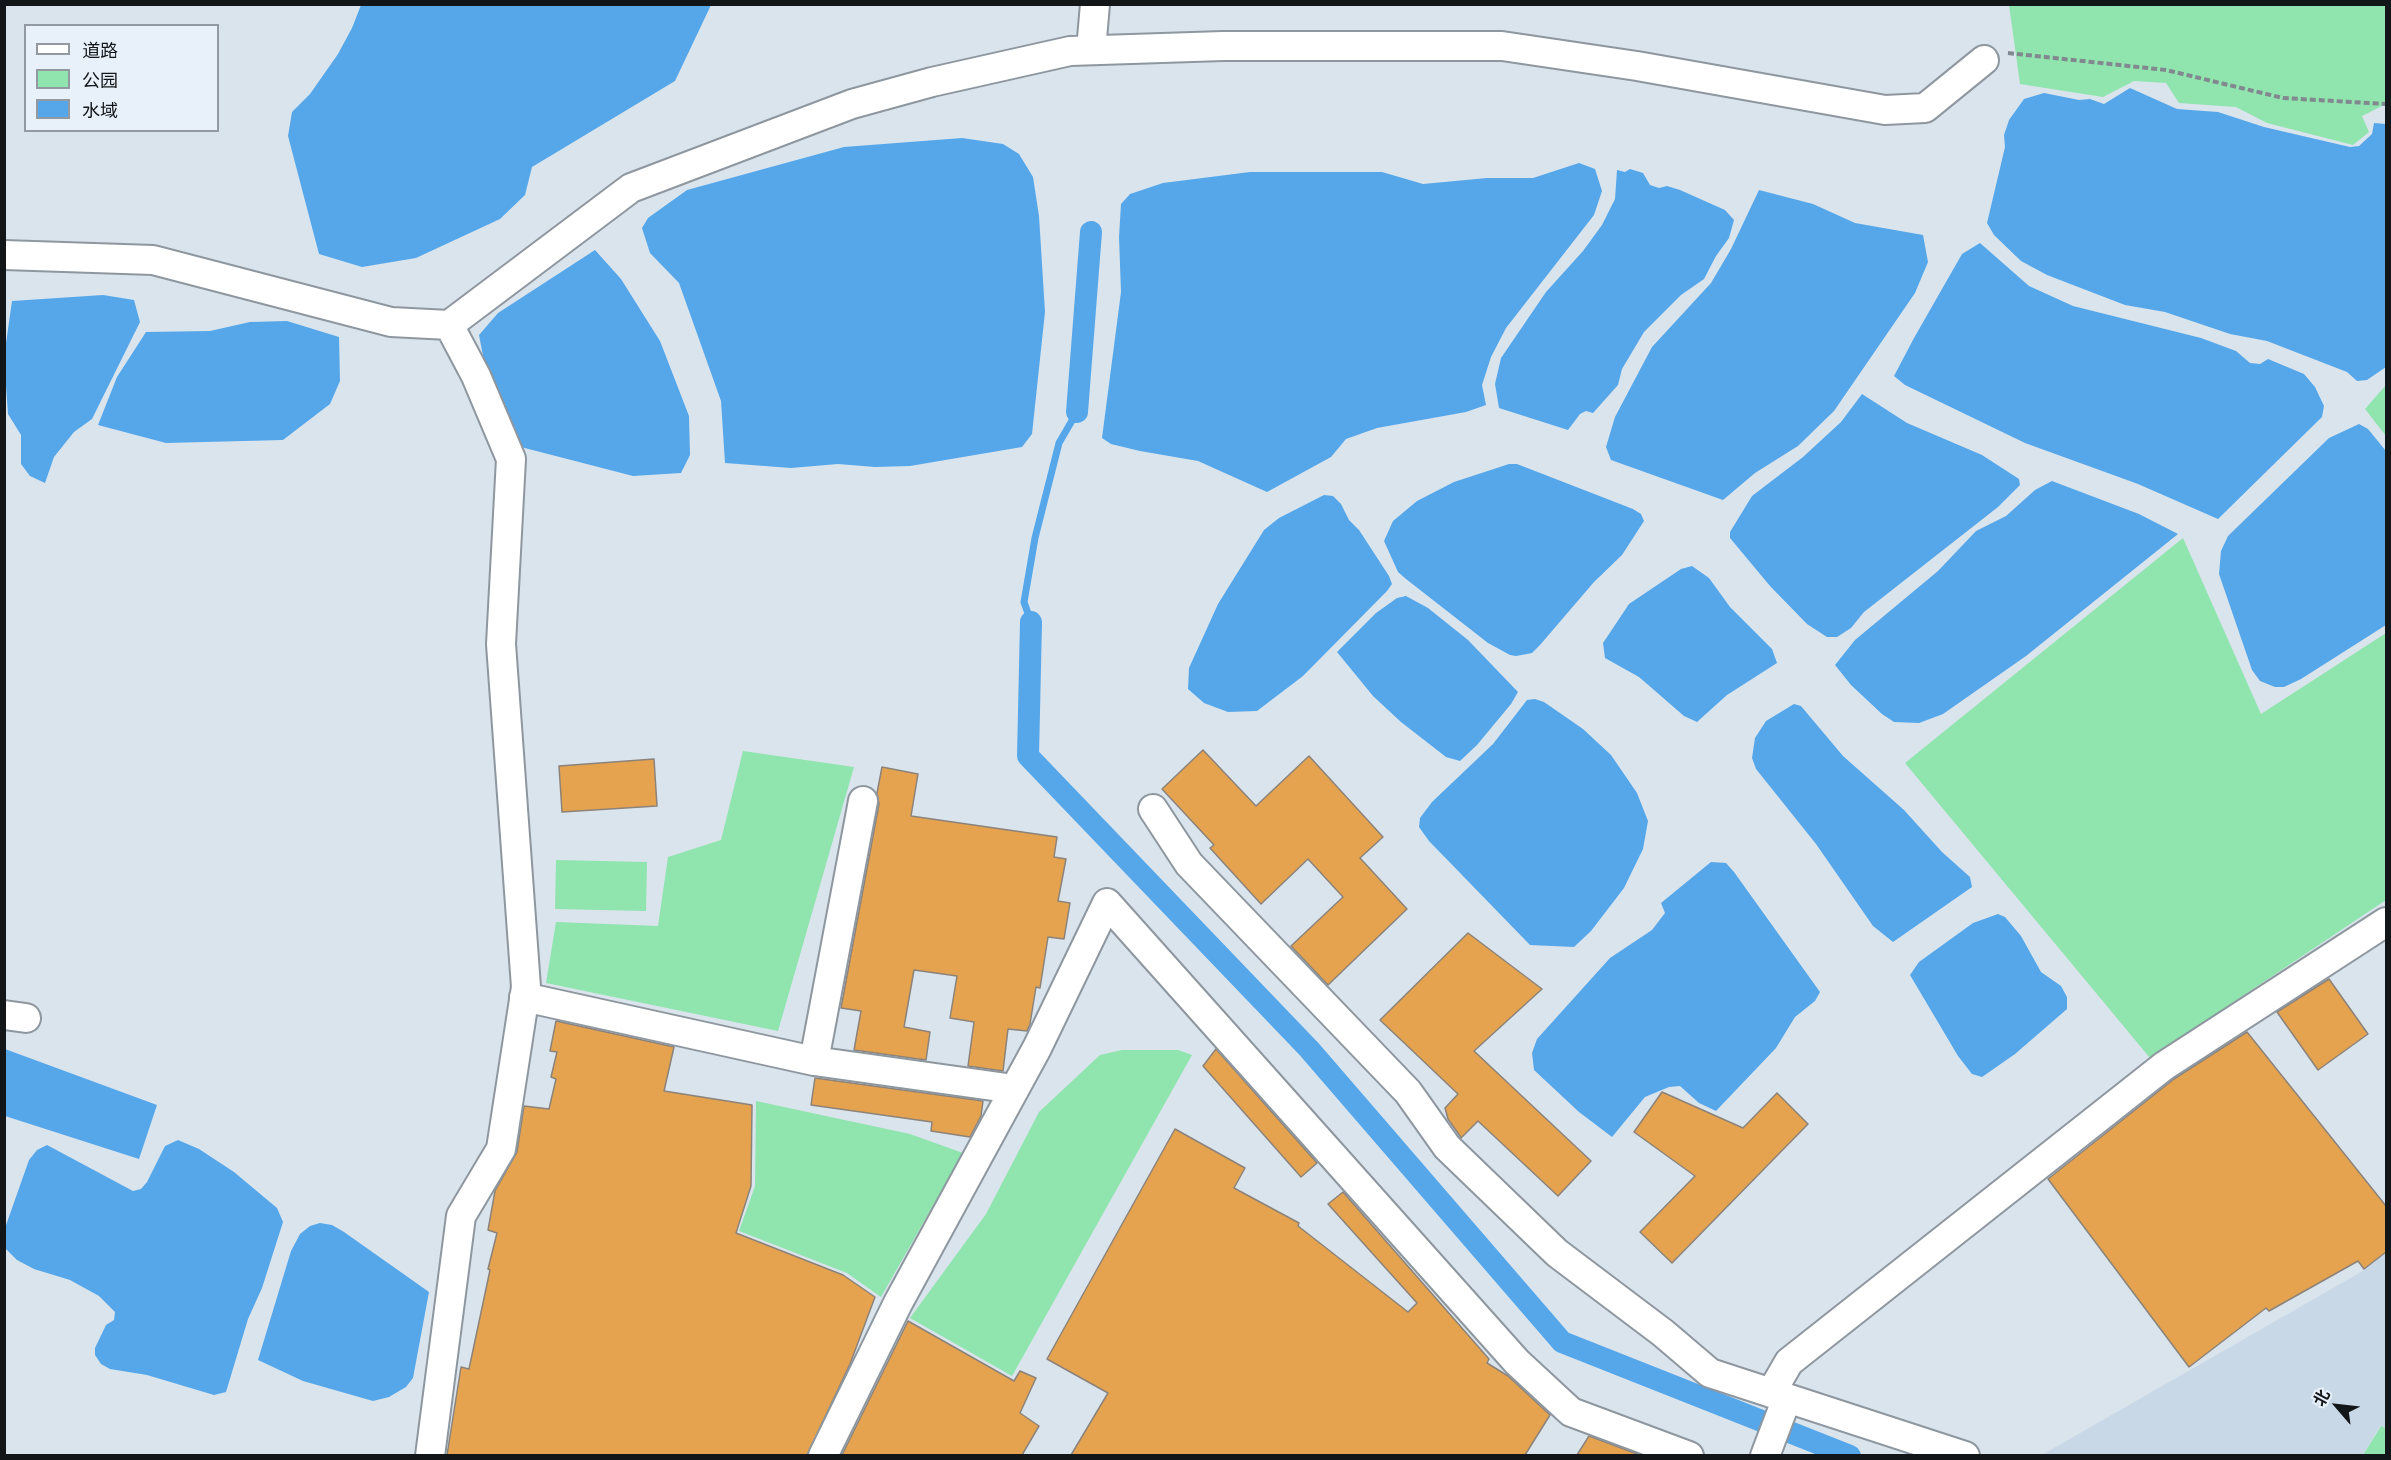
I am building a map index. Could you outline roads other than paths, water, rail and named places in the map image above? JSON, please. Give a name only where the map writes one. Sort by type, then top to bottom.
[{"type":"street","points":[[1091,50],[1095,4]]},
{"type":"street","points":[[4,255],[153,260],[391,322],[449,325],[631,188],[852,104],[1070,51],[1223,46],[1502,46],[1637,66],[1885,110],[1925,108],[1984,60]]},
{"type":"street","points":[[430,1455],[462,1216],[501,1149],[526,987],[501,644],[511,459],[476,376],[449,325]]},
{"type":"street","points":[[814,1061],[863,801]]},
{"type":"street","points":[[1153,809],[1189,864],[1408,1092],[1447,1147],[1557,1253],[1663,1333],[1710,1373],[1779,1403],[1965,1455]]},
{"type":"street","points":[[823,1455],[898,1303],[1014,1089],[1107,903],[1517,1362],[1571,1412],[1689,1455]]},
{"type":"street","points":[[1765,1454],[1789,1362],[2164,1066],[2386,922]]},
{"type":"street","points":[[524,997],[814,1061],[1014,1089]]},
{"type":"water","points":[[361,4],[711,5],[675,81],[532,167],[525,195],[500,219],[416,258],[362,267],[319,254],[288,136],[292,112],[310,94],[338,54],[352,28]]},
{"type":"water","points":[[2130,88],[2177,109],[2218,112],[2264,127],[2350,147],[2359,146],[2372,134],[2374,123],[2386,124],[2386,367],[2367,380],[2357,381],[2347,372],[2267,341],[2230,334],[2165,312],[2125,305],[2047,275],[2021,261],[1994,235],[1987,223],[2005,147],[2004,135],[2009,120],[2024,99],[2044,93],[2079,100],[2090,99],[2104,104]]},
{"type":"water","points":[[962,138],[1003,144],[1019,154],[1033,177],[1039,216],[1045,312],[1032,434],[1022,447],[910,466],[875,467],[838,464],[791,468],[725,463],[721,401],[679,283],[650,253],[642,228],[648,218],[687,190],[844,147]]},
{"type":"water","points":[[1579,163],[1595,169],[1602,191],[1594,215],[1506,328],[1491,357],[1482,385],[1486,405],[1466,412],[1377,428],[1346,439],[1331,457],[1267,492],[1198,461],[1140,451],[1111,444],[1102,438],[1121,292],[1119,237],[1121,204],[1130,194],[1163,183],[1250,172],[1382,172],[1423,184],[1487,178],[1533,178]]},
{"type":"water","points":[[1630,169],[1643,173],[1650,185],[1659,188],[1667,186],[1680,190],[1725,210],[1734,220],[1729,238],[1704,279],[1681,295],[1644,332],[1622,369],[1618,385],[1593,413],[1586,411],[1580,414],[1568,430],[1499,408],[1495,384],[1501,358],[1546,292],[1583,251],[1602,225],[1615,199],[1617,170],[1625,172]]},
{"type":"water","points":[[1759,190],[1813,204],[1855,223],[1923,235],[1928,262],[1915,293],[1834,411],[1798,446],[1755,473],[1723,500],[1611,460],[1606,447],[1615,417],[1652,347],[1711,283],[1731,249]]},
{"type":"water","points":[[1980,243],[2029,286],[2073,306],[2201,338],[2236,351],[2250,363],[2260,364],[2268,359],[2304,374],[2315,387],[2324,406],[2322,417],[2218,519],[2138,484],[2025,443],[1905,385],[1894,376],[1914,338],[1962,254]]},
{"type":"water","points":[[595,250],[621,279],[660,341],[689,416],[690,455],[681,473],[633,476],[517,446],[495,418],[479,335],[498,313]]},
{"type":"water","points":[[103,295],[134,300],[140,322],[92,419],[74,432],[54,457],[45,483],[30,476],[21,464],[21,435],[8,414],[4,357],[12,301]]},
{"type":"water","points":[[287,321],[339,337],[340,381],[330,404],[283,440],[166,443],[98,425],[117,377],[146,332],[210,331],[250,322]]},
{"type":"water","points":[[1862,394],[1907,423],[1982,455],[2019,479],[2020,485],[1998,507],[1864,612],[1851,628],[1837,637],[1827,637],[1807,624],[1770,586],[1730,538],[1730,532],[1752,496],[1803,457],[1841,422]]},
{"type":"water","points":[[2359,424],[2368,429],[2386,451],[2386,625],[2301,679],[2284,687],[2275,687],[2260,681],[2252,670],[2219,574],[2221,551],[2228,536],[2329,438]]},
{"type":"water","points":[[1509,464],[1517,464],[1633,509],[1641,514],[1644,521],[1622,555],[1594,582],[1540,645],[1532,653],[1516,656],[1488,643],[1406,579],[1398,572],[1384,541],[1393,521],[1417,501],[1454,482]]},
{"type":"water","points":[[2052,481],[2139,514],[2178,534],[2026,656],[1943,714],[1919,723],[1894,722],[1882,714],[1851,685],[1835,665],[1855,640],[1938,571],[1976,531],[2006,516],[2035,490]]},
{"type":"water","points":[[1324,495],[1333,496],[1341,504],[1349,520],[1359,530],[1392,584],[1303,676],[1257,711],[1228,712],[1204,703],[1188,689],[1189,668],[1218,604],[1264,530],[1279,518]]},
{"type":"water","points":[[1692,566],[1709,578],[1730,607],[1772,649],[1777,663],[1727,695],[1697,722],[1684,716],[1639,677],[1605,658],[1603,643],[1629,604],[1681,569]]},
{"type":"water","points":[[1406,596],[1428,608],[1468,640],[1518,692],[1511,704],[1477,745],[1460,761],[1446,757],[1401,722],[1373,696],[1337,652],[1376,613],[1397,598]]},
{"type":"water","points":[[1535,699],[1544,702],[1583,729],[1611,755],[1637,793],[1648,821],[1643,849],[1624,888],[1591,931],[1574,947],[1530,945],[1429,841],[1419,827],[1420,818],[1432,802],[1493,744],[1527,700]]},
{"type":"water","points":[[1794,704],[1801,706],[1843,756],[1904,810],[1942,852],[1970,877],[1972,887],[1893,942],[1873,926],[1816,844],[1756,769],[1752,758],[1755,738],[1766,721]]},
{"type":"water","points":[[1711,862],[1726,863],[1734,872],[1820,992],[1815,1001],[1795,1017],[1776,1048],[1716,1111],[1699,1103],[1680,1086],[1669,1087],[1645,1097],[1612,1137],[1579,1112],[1534,1070],[1532,1053],[1537,1039],[1610,958],[1652,930],[1665,913],[1661,903]]},
{"type":"water","points":[[1998,914],[2005,917],[2021,936],[2041,972],[2061,986],[2067,997],[2067,1009],[2015,1054],[1982,1077],[1972,1074],[1958,1056],[1910,975],[1919,962],[1973,923]]},
{"type":"water","points":[[5,1049],[157,1105],[139,1159],[5,1116]]},
{"type":"water","points":[[178,1140],[199,1149],[234,1172],[277,1208],[283,1222],[262,1288],[248,1319],[226,1392],[214,1395],[147,1375],[110,1369],[101,1364],[95,1355],[95,1348],[106,1325],[114,1320],[115,1312],[99,1296],[70,1280],[34,1269],[17,1260],[5,1248],[5,1228],[29,1160],[37,1150],[47,1145],[133,1191],[141,1189],[147,1182],[165,1146]]},
{"type":"water","points":[[320,1223],[332,1225],[344,1232],[429,1292],[413,1378],[406,1387],[389,1397],[373,1401],[303,1381],[258,1360],[291,1251],[300,1234],[310,1226]]},
{"type":"waterway","points":[[1077,412],[1091,232]]},
{"type":"waterway","points":[[1031,622],[1024,602],[1035,538],[1059,443],[1077,412]]},
{"type":"waterway","points":[[1031,622],[1028,756],[1309,1049],[1562,1342],[1850,1456]]}]
